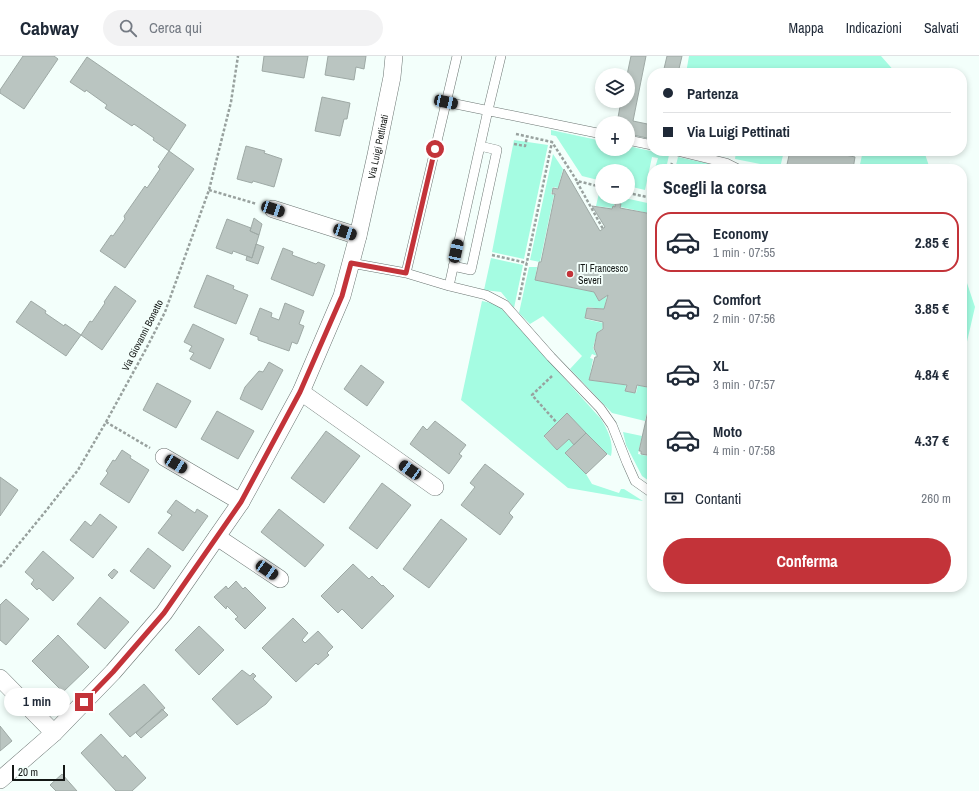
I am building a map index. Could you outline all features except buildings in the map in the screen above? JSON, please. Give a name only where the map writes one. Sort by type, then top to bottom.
[{"type":"street","name":"Via Luigi Pettinati","points":[[0,780],[54,733],[113,672],[164,613],[241,502],[300,392],[342,296],[358,236],[376,155],[392,76],[394,56]]},
{"type":"street","points":[[273,209],[358,236]]},
{"type":"street","points":[[300,392],[435,488]]},
{"type":"street","points":[[164,457],[241,502]]},
{"type":"street","points":[[217,537],[280,579]]},
{"type":"street","points":[[0,678],[54,733]]},
{"type":"lane","points":[[406,273],[457,56]]},
{"type":"lane","points":[[449,286],[501,56]]},
{"type":"lane","points":[[446,102],[595,133]]},
{"type":"lane","points":[[635,141],[647,144]]},
{"type":"lane","points":[[453,266],[471,270],[497,150],[480,146]]},
{"type":"lane","points":[[697,156],[728,164]]},
{"type":"lane","points":[[351,263],[406,273],[486,295],[505,305],[561,368],[600,408],[612,425],[635,481],[647,489]]},
{"type":"path","name":"Via Giovanni Bonetto","points":[[0,567],[78,470],[106,422],[165,312],[209,190],[231,102],[238,56]]},
{"type":"path","points":[[516,134],[552,142],[577,182],[603,229]]},
{"type":"path","points":[[514,144],[525,146],[527,137]]},
{"type":"path","points":[[514,315],[517,310],[552,142]]},
{"type":"path","points":[[577,182],[595,186]]},
{"type":"path","points":[[209,190],[273,209]]},
{"type":"path","points":[[635,194],[647,197]]},
{"type":"path","points":[[492,255],[527,262]]},
{"type":"path","points":[[557,423],[532,395],[561,368]]},
{"type":"path","points":[[106,422],[164,457]]},
{"type":"green space","points":[[689,56],[881,56],[892,68],[687,68]]},
{"type":"green space","points":[[551,130],[595,139],[595,156],[635,156],[635,148],[647,150],[647,156],[669,156],[667,164],[656,164],[658,158],[652,157],[651,164],[647,164],[647,181],[645,190],[635,188],[635,164],[595,164],[595,179],[582,176],[556,136],[551,135]]},
{"type":"green space","points":[[514,140],[548,145],[524,259],[492,252]]},
{"type":"green space","points":[[553,154],[563,169],[558,188],[553,187],[551,194],[554,195],[540,262],[530,260]]},
{"type":"green space","points":[[735,156],[783,156],[781,164],[760,164],[735,159]]},
{"type":"green space","points":[[862,156],[926,156],[928,164],[860,164]]},
{"type":"green space","points":[[678,157],[710,164],[676,164]]},
{"type":"green space","points":[[635,200],[647,203],[647,213],[621,207],[621,204],[635,204]]},
{"type":"green space","points":[[596,204],[614,204],[612,208],[596,206]]},
{"type":"green space","points":[[491,258],[523,265],[514,308],[501,292],[484,290]]},
{"type":"green space","points":[[529,267],[537,267],[535,280],[594,292],[599,301],[607,296],[604,309],[587,307],[585,319],[603,323],[602,329],[597,333],[593,348],[597,356],[592,354],[590,358],[593,359],[589,380],[626,385],[625,391],[636,393],[638,385],[647,388],[647,413],[645,421],[612,413],[570,369],[582,356],[543,316],[530,324],[519,313]]},
{"type":"green space","points":[[967,283],[975,307],[967,342]]},
{"type":"green space","points":[[482,301],[496,304],[501,308],[601,419],[610,437],[612,446],[611,456],[607,454],[567,414],[544,437],[557,450],[569,439],[574,445],[566,453],[586,474],[592,484],[619,493],[621,489],[624,489],[643,501],[568,488],[461,400]]},
{"type":"green space","points":[[623,432],[642,436],[638,454],[647,456],[647,480],[642,476],[626,445]]},
{"type":"place","name":"ITI Francesco Severi","points":[[570,274]]},
{"type":"route","points":[[84,702],[113,672],[164,613],[241,502],[300,392],[342,296],[351,263],[406,273],[435,149]]}]
